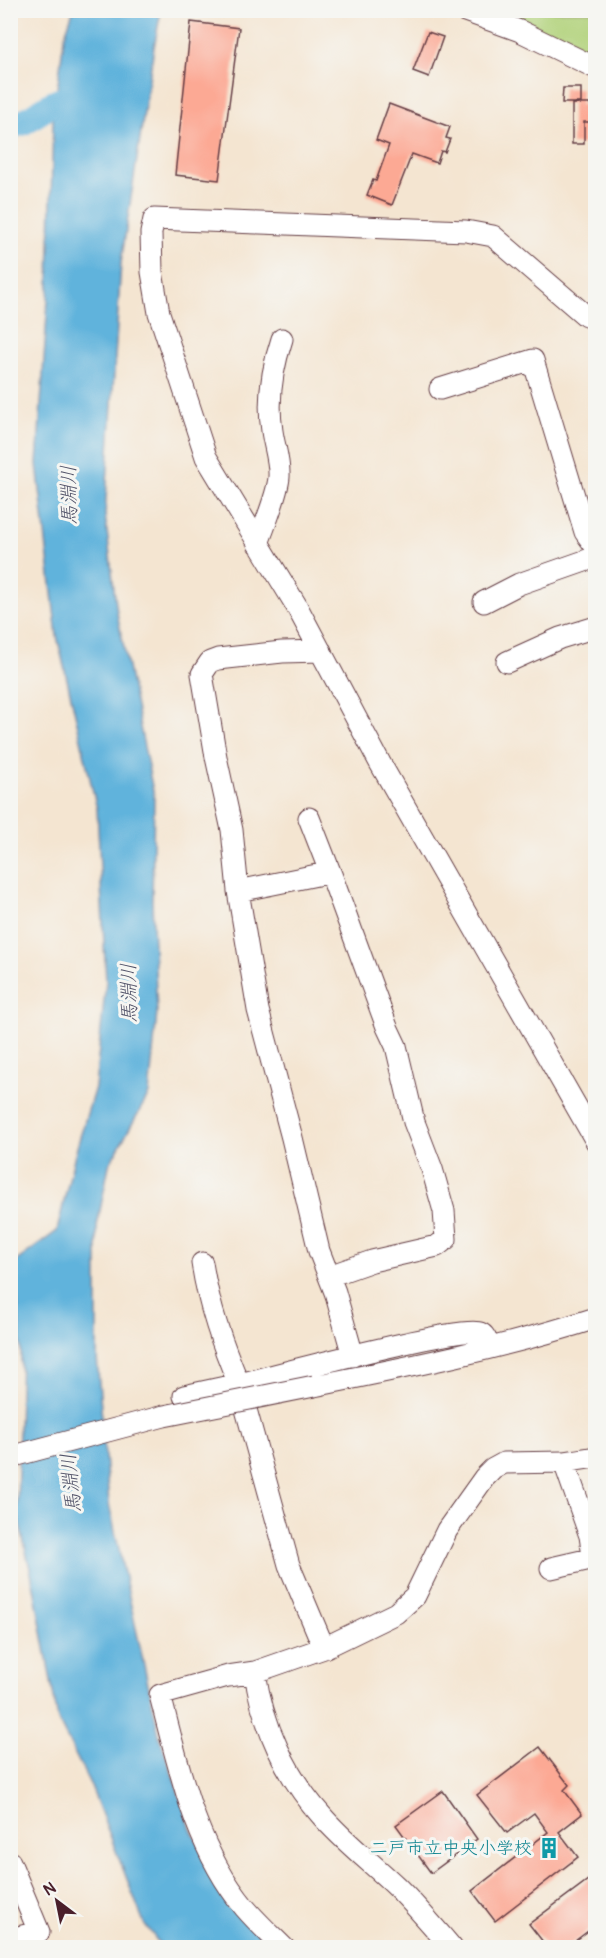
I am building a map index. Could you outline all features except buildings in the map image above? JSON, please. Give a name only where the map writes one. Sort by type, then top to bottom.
[{"type":"street","points":[[462,10],[520,31],[596,68]]},
{"type":"street","points":[[596,318],[586,316],[493,236],[466,231],[154,219],[151,233],[152,272],[159,313],[206,457],[296,605],[380,763],[596,1141]]},
{"type":"street","points":[[258,544],[279,480],[279,461],[272,433],[269,405],[274,363],[282,339]]},
{"type":"street","points":[[440,388],[533,360],[585,532],[596,547]]},
{"type":"street","points":[[484,602],[519,584],[596,557]]},
{"type":"street","points":[[507,663],[560,638],[596,627]]},
{"type":"street","points":[[321,651],[282,652],[218,659],[210,662],[202,674],[216,758],[232,830],[238,891],[258,1010],[292,1138],[318,1251],[335,1292],[353,1356]]},
{"type":"street","points":[[309,818],[396,1046],[414,1122],[432,1169],[444,1211],[446,1239],[437,1246],[372,1261],[329,1276]]},
{"type":"street","points":[[238,891],[322,874],[332,877]]},
{"type":"street","points":[[202,1263],[218,1332],[238,1384],[289,1565],[324,1648]]},
{"type":"street","points":[[10,1457],[164,1416],[446,1360],[546,1334],[596,1318]]},
{"type":"street","points":[[184,1396],[429,1338],[479,1332],[485,1336],[489,1348]]},
{"type":"street","points":[[284,1947],[244,1907],[216,1864],[200,1831],[181,1777],[160,1695],[228,1676],[255,1672],[324,1648],[396,1613],[415,1596],[447,1530],[493,1469],[504,1463],[564,1462],[596,1457]]},
{"type":"street","points":[[551,1568],[586,1560],[593,1556],[590,1536],[564,1462]]},
{"type":"street","points":[[255,1672],[259,1696],[285,1765],[298,1787],[322,1816],[398,1888],[452,1947]]},
{"type":"street","points":[[10,1862],[39,1932],[10,1939]]},
{"type":"green space","points":[[457,11],[595,11],[595,64]]},
{"type":"water","name":"馬淵川","points":[[73,11],[161,11],[121,263],[105,515],[117,613],[154,796],[152,901],[157,1013],[149,1094],[109,1165],[97,1226],[97,1358],[109,1504],[160,1739],[191,1829],[231,1907],[276,1947],[162,1947],[144,1923],[90,1784],[58,1720],[33,1582],[17,1512],[21,1353],[15,1262],[57,1231],[75,1154],[95,1087],[106,981],[97,809],[57,636],[37,464],[49,284],[53,121],[64,38]]},
{"type":"waterway","points":[[10,126],[22,123],[52,104],[88,89]]},
{"type":"place","name":"二戸市立中央小学校","points":[[549,1848]]}]
